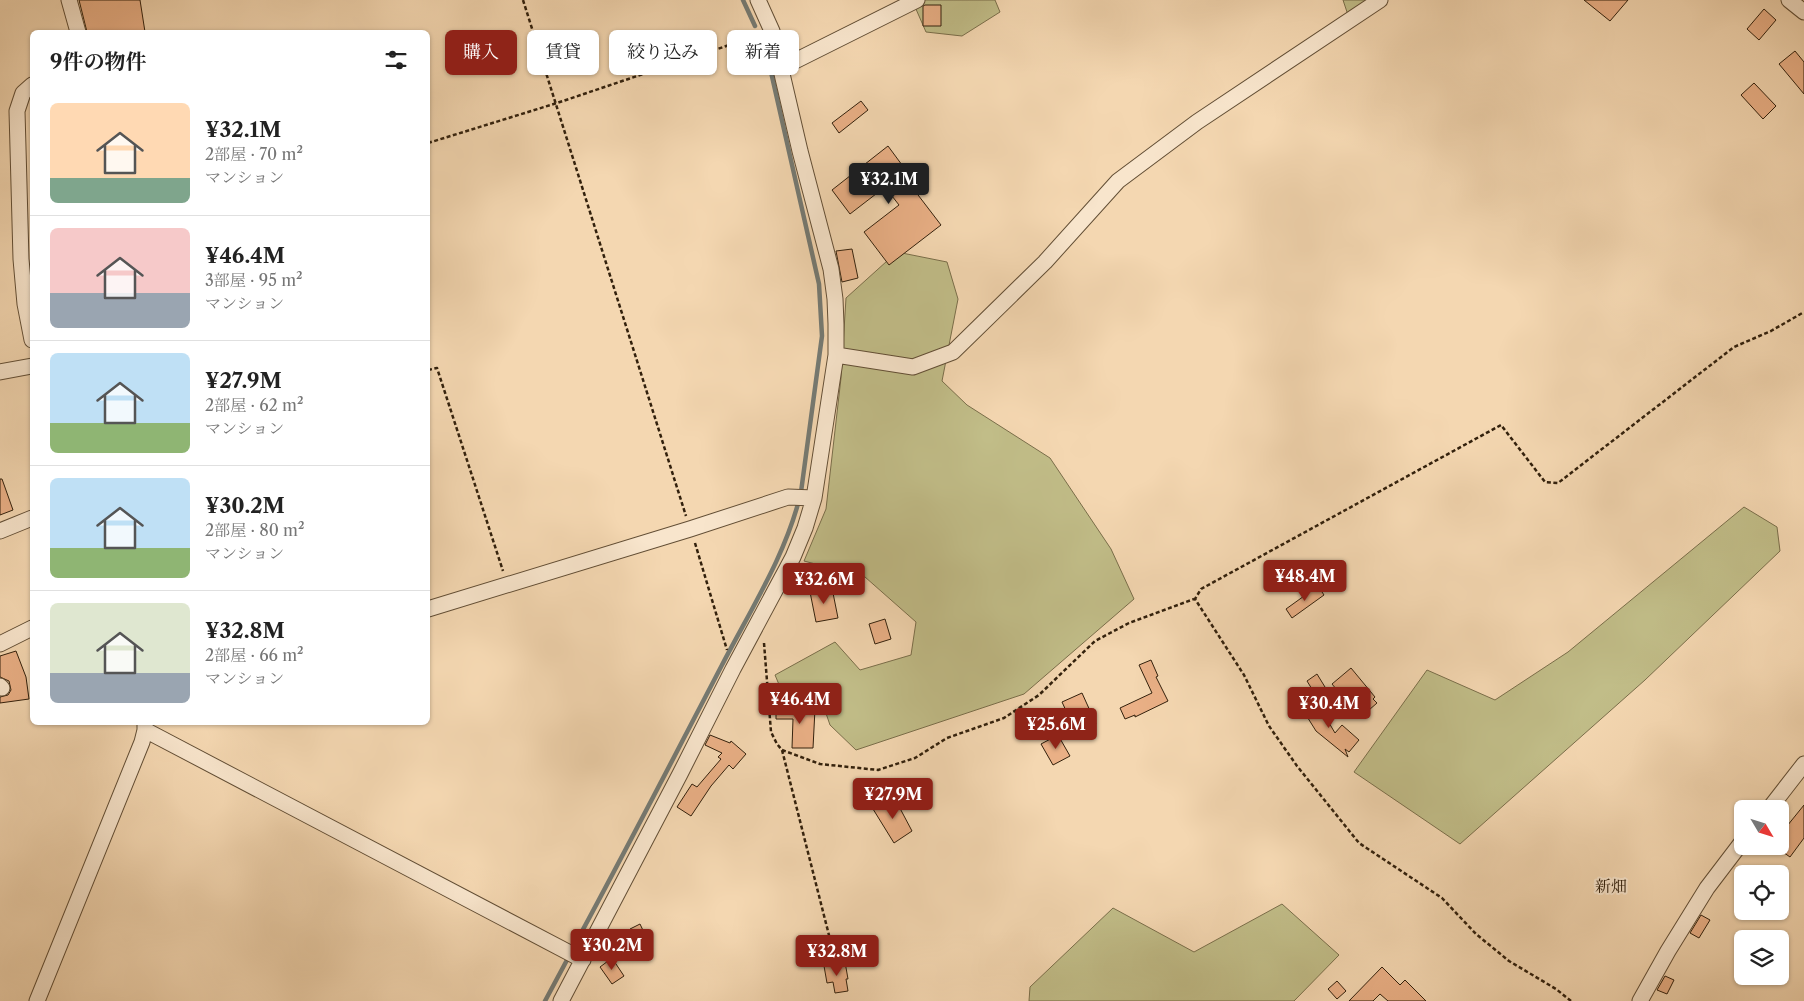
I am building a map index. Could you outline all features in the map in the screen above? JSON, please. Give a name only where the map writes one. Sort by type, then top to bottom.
[{"type":"street","points":[[69,0],[77,30]]},
{"type":"street","points":[[758,0],[772,30]]},
{"type":"street","points":[[799,59],[917,0]]},
{"type":"street","points":[[836,355],[912,367],[953,352],[1045,262],[1118,180],[1197,122],[1380,0]]},
{"type":"street","points":[[1789,0],[1804,12]]},
{"type":"street","points":[[561,1001],[680,774],[733,668],[793,557],[805,528],[804,498],[836,355],[836,324],[831,270],[783,75]]},
{"type":"street","points":[[30,87],[23,93],[17,110],[21,259],[25,304],[30,330]]},
{"type":"street","points":[[0,372],[30,366]]},
{"type":"street","points":[[430,608],[788,497],[804,498]]},
{"type":"street","points":[[0,530],[30,519]]},
{"type":"street","points":[[0,644],[30,629]]},
{"type":"street","points":[[37,1001],[134,760],[145,726],[583,960]]},
{"type":"street","points":[[1776,800],[1804,764]]},
{"type":"street","points":[[1640,1001],[1707,888],[1734,853]]},
{"type":"path","points":[[523,0],[557,103],[726,647]]},
{"type":"path","points":[[430,142],[557,103],[727,46]]},
{"type":"path","points":[[782,750],[820,764],[878,770],[915,758],[947,738],[1004,718],[1039,695],[1095,640],[1129,623],[1194,599],[1200,589],[1502,425],[1545,482],[1558,483],[1734,347],[1771,331],[1804,312]]},
{"type":"path","points":[[430,370],[437,368],[507,584]]},
{"type":"path","points":[[1194,599],[1244,675],[1269,726],[1297,766],[1359,843],[1442,898],[1476,934],[1509,961],[1556,989],[1571,1001]]},
{"type":"path","points":[[764,642],[771,732],[782,750],[833,951]]},
{"type":"shaded area","points":[[912,0],[995,0],[1000,12],[962,36],[926,32]]},
{"type":"shaded area","points":[[1343,0],[1372,0],[1348,15]]},
{"type":"shaded area","points":[[897,252],[947,262],[958,299],[942,381],[967,405],[1050,458],[1111,549],[1134,599],[1024,694],[856,750],[830,725],[819,693],[783,694],[775,675],[835,642],[860,670],[911,655],[916,622],[865,577],[804,561],[826,509],[841,378],[846,298]]},
{"type":"shaded area","points":[[1744,507],[1777,527],[1780,551],[1645,680],[1460,844],[1354,772],[1427,670],[1495,700],[1568,652]]},
{"type":"shaded area","points":[[1282,904],[1339,955],[1294,1001],[1029,1001],[1030,987],[1113,908],[1194,952]]},
{"type":"building","points":[[79,0],[140,0],[145,30],[86,30]]},
{"type":"building","points":[[1584,0],[1628,0],[1610,21]]},
{"type":"building","points":[[941,5],[941,26],[923,26],[923,6]]},
{"type":"building","points":[[1764,9],[1776,20],[1759,40],[1747,29]]},
{"type":"building","points":[[1795,51],[1804,62],[1804,94],[1779,64]]},
{"type":"building","points":[[1754,83],[1776,106],[1763,119],[1741,95]]},
{"type":"building","points":[[861,101],[868,110],[839,133],[832,123]]},
{"type":"building","points":[[888,146],[919,188],[915,191],[941,225],[889,265],[864,232],[899,205],[885,187],[850,214],[832,190]]},
{"type":"building","points":[[852,249],[858,278],[842,282],[836,251]]},
{"type":"building","points":[[0,479],[2,479],[13,510],[0,515]]},
{"type":"building","points":[[1318,586],[1324,595],[1292,618],[1286,609]]},
{"type":"building","points":[[832,588],[838,618],[816,622],[810,592]]},
{"type":"building","points":[[885,619],[891,639],[875,644],[869,624]]},
{"type":"building","points":[[16,651],[26,677],[29,699],[0,703],[0,697],[8,695],[11,690],[9,681],[0,677],[0,656]]},
{"type":"building","points":[[1151,660],[1158,676],[1156,677],[1168,701],[1135,717],[1135,715],[1125,719],[1120,708],[1152,693],[1139,665]]},
{"type":"building","points":[[1351,668],[1375,697],[1373,699],[1377,703],[1369,710],[1365,706],[1356,713],[1332,684]]},
{"type":"building","points":[[1317,674],[1325,687],[1315,694],[1307,681]]},
{"type":"building","points":[[1082,693],[1096,724],[1073,734],[1065,716],[1068,715],[1062,702]]},
{"type":"building","points":[[1315,699],[1335,733],[1342,725],[1359,740],[1349,752],[1345,749],[1348,757],[1316,731],[1301,707]]},
{"type":"building","points":[[776,707],[815,709],[813,748],[792,748],[793,719],[776,719]]},
{"type":"building","points":[[710,735],[730,743],[731,741],[746,754],[733,769],[729,765],[711,786],[691,816],[677,807],[692,784],[697,787],[721,759],[718,757],[722,753],[705,745]]},
{"type":"building","points":[[1058,735],[1070,756],[1053,765],[1041,744]]},
{"type":"building","points":[[894,797],[912,831],[894,843],[873,809]]},
{"type":"building","points":[[1804,805],[1804,838],[1790,857],[1787,855],[1789,855],[1789,824]]},
{"type":"building","points":[[1701,915],[1710,920],[1699,938],[1690,933]]},
{"type":"building","points":[[640,924],[648,941],[638,946],[630,929]]},
{"type":"building","points":[[612,958],[624,976],[612,984],[600,967]]},
{"type":"building","points":[[845,962],[848,991],[835,993],[833,982],[827,983],[824,966]]},
{"type":"building","points":[[1382,967],[1400,985],[1405,980],[1426,1001],[1388,1001],[1380,994],[1373,1001],[1349,1001]]},
{"type":"building","points":[[1665,976],[1674,980],[1667,994],[1657,990]]},
{"type":"building","points":[[1337,981],[1346,991],[1337,999],[1328,989]]},
{"type":"waterway","points":[[743,0],[755,26]]},
{"type":"waterway","points":[[573,948],[767,580],[787,537],[801,492],[822,336],[819,284],[772,75]]},
{"type":"waterway","points":[[545,1001],[567,960]]},
{"type":"district","name":"新畑","points":[[1611,886]]}]
